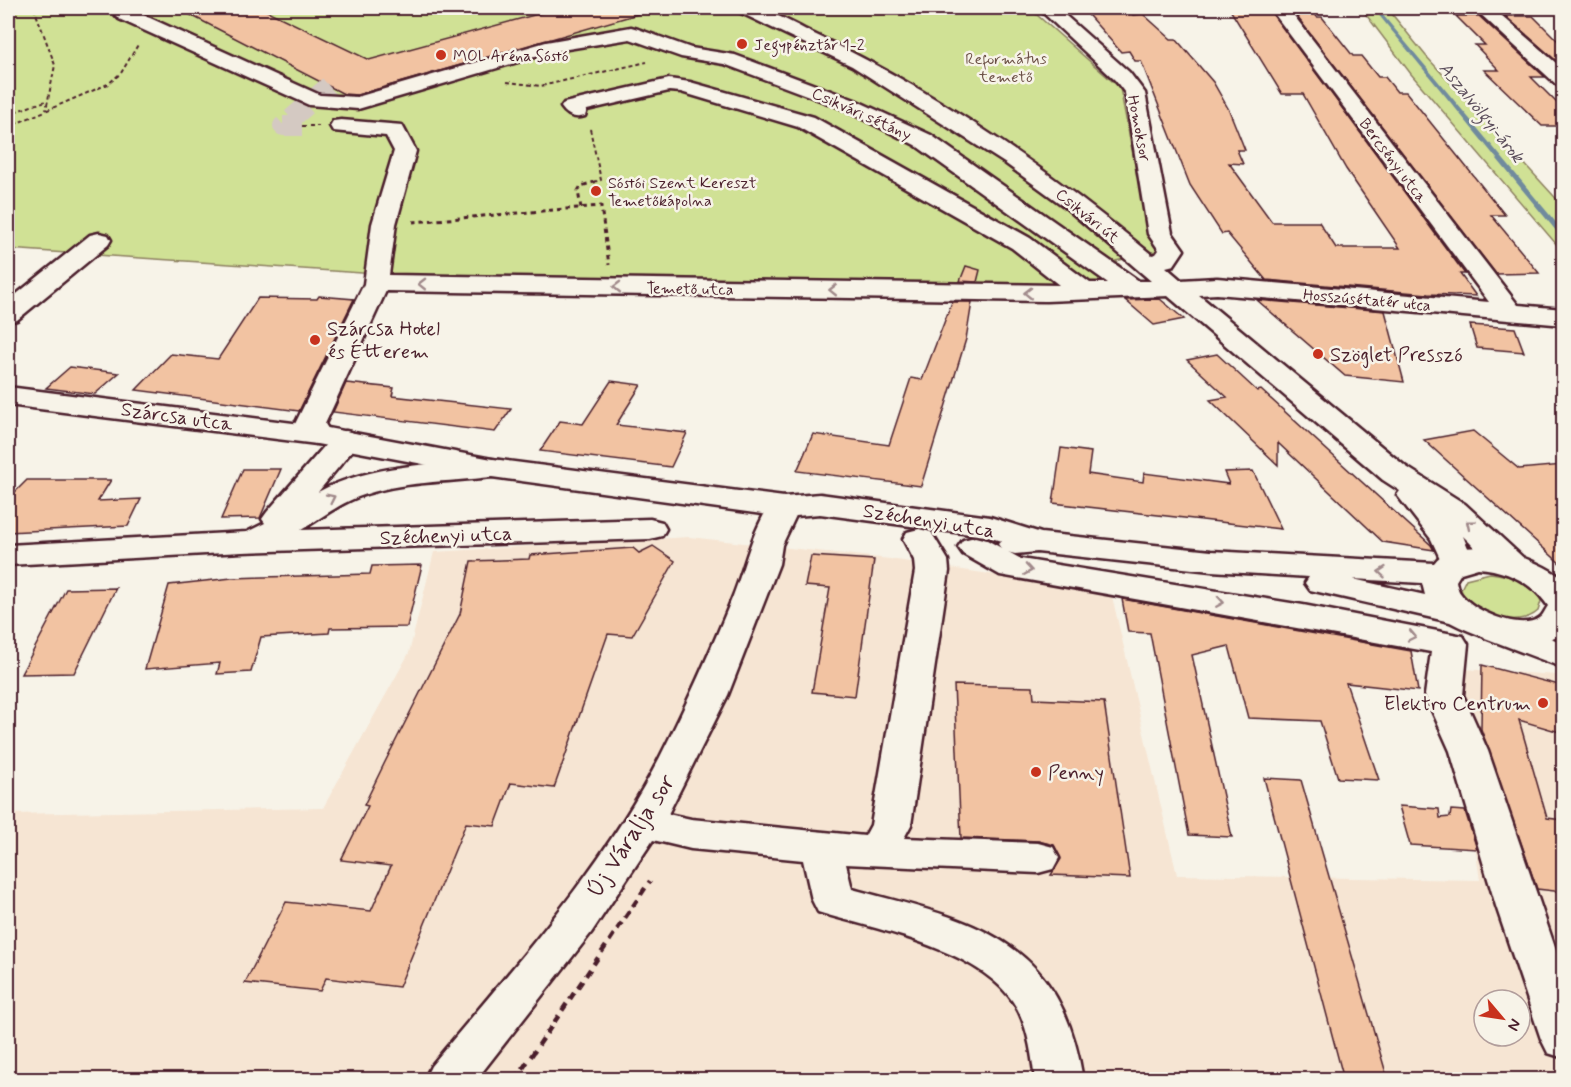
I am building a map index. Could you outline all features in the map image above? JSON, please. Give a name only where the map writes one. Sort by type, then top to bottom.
[{"type":"street","name":"Csikvári sétány","points":[[118,8],[126,15],[316,101],[358,103],[553,46],[631,33],[688,53],[739,63],[848,104],[923,140],[1105,267],[1132,289]]},
{"type":"street","name":"Csikvári út","points":[[746,8],[859,62],[1014,159],[1073,202],[1394,473],[1454,511],[1513,564]]},
{"type":"street","name":"Homoksor","points":[[1047,8],[1122,76],[1135,93],[1160,234],[1172,250],[1165,260],[1147,264]]},
{"type":"street","name":"Bercsényi utca","points":[[1279,8],[1510,312]]},
{"type":"street","points":[[1483,8],[1563,81]]},
{"type":"street","points":[[578,112],[571,107],[669,85],[683,86],[806,122],[1022,243],[1086,293]]},
{"type":"street","points":[[332,438],[310,424],[377,283],[375,281],[384,224],[405,151],[394,130],[341,126]]},
{"type":"street","points":[[8,314],[99,240]]},
{"type":"street","name":"Temető utca","points":[[377,283],[1086,293],[1171,287]]},
{"type":"street","name":"Hosszúsétatér utca","points":[[1171,287],[1217,286],[1563,317]]},
{"type":"street","name":"Szárcsa utca","points":[[8,396],[332,438]]},
{"type":"street","name":"Széchenyi utca","points":[[242,542],[270,528],[332,438],[492,468],[784,507],[820,504],[990,527],[1037,542]]},
{"type":"street","name":"Széchenyi utca","points":[[242,542],[281,530],[330,498],[365,485],[492,468]]},
{"type":"street","name":"Csikvári út","points":[[1394,473],[1447,537],[1449,568],[1438,586],[1453,628]]},
{"type":"street","name":"Széchenyi utca","points":[[784,507],[819,523],[945,550],[1037,542],[1211,561]]},
{"type":"street","name":"Új Váralja sor","points":[[448,1080],[580,913],[643,823],[706,707],[762,564],[776,546],[784,507]]},
{"type":"street","name":"Széchenyi utca","points":[[8,555],[242,542],[650,529]]},
{"type":"street","points":[[876,852],[891,825],[945,550],[1012,568],[1303,616],[1453,628],[1475,622],[1498,630],[1561,616],[1548,582],[1513,564],[1473,559],[1449,568],[1211,561]]},
{"type":"street","points":[[1211,561],[1453,628]]},
{"type":"street","points":[[1453,628],[1444,695],[1469,751],[1517,906],[1563,1039]]},
{"type":"street","points":[[643,823],[691,834],[876,852],[1038,858]]},
{"type":"street","points":[[820,847],[833,900],[937,929],[993,958],[1021,979],[1041,1010],[1056,1059],[1059,1080]]},
{"type":"path","points":[[34,8],[55,64],[46,110]]},
{"type":"path","points":[[8,128],[108,84],[121,73],[150,24]]},
{"type":"path","points":[[506,82],[541,86],[688,53]]},
{"type":"path","points":[[8,114],[46,101]]},
{"type":"path","points":[[578,112],[589,122],[601,180],[581,186],[578,191],[581,208]]},
{"type":"path","points":[[384,224],[601,207],[611,287]]},
{"type":"path","points":[[515,1080],[650,881]]},
{"type":"shaded area","points":[[689,537],[890,559],[1111,592],[1177,875],[1480,880],[1448,668],[1558,675],[1563,671],[1563,1079],[8,1079],[8,814],[323,808],[409,653],[434,552]]},
{"type":"green space","name":"Református temető","points":[[8,8],[763,8],[778,14],[828,8],[1029,8],[1120,88],[1142,201],[1160,250],[1116,261],[1132,278],[1039,288],[392,275],[8,249]]},
{"type":"green space","points":[[1361,8],[1387,8],[1426,56],[1563,206],[1563,252],[1411,74]]},
{"type":"green space","points":[[1490,573],[1513,577],[1532,588],[1541,601],[1538,611],[1519,619],[1507,619],[1483,613],[1473,607],[1465,599],[1461,589],[1466,579]]},
{"type":"building","name":"MOL Aréna Sóstó","points":[[177,8],[261,8],[369,60],[560,8],[637,8],[638,14],[357,95],[344,94]]},
{"type":"building","points":[[1082,8],[1126,8],[1133,15],[1143,14],[1171,39],[1176,39],[1213,82],[1229,110],[1245,150],[1237,150],[1243,164],[1229,163],[1272,222],[1319,222],[1336,248],[1400,248],[1346,169],[1303,94],[1282,94],[1229,8],[1268,8],[1465,274],[1460,274],[1476,296],[1266,280],[1227,233],[1222,234],[1190,185],[1141,61],[1135,61],[1129,51],[1121,52]]},
{"type":"building","points":[[1290,8],[1311,8],[1317,17],[1322,17],[1353,56],[1361,56],[1378,77],[1385,77],[1397,92],[1406,92],[1505,215],[1491,215],[1539,273],[1496,274]]},
{"type":"building","points":[[1456,16],[1479,16],[1545,77],[1531,77],[1563,109],[1563,126],[1542,126],[1484,70],[1499,70],[1475,45],[1485,45]]},
{"type":"building","points":[[1505,16],[1533,16],[1563,46],[1563,67]]},
{"type":"building","points":[[966,266],[980,270],[977,282],[960,281]]},
{"type":"building","name":"Szárcsa Hotel és Étterem","points":[[319,296],[354,299],[299,411],[136,390],[171,354],[218,359],[258,298],[317,299]]},
{"type":"building","points":[[1160,299],[1184,319],[1154,325],[1125,300]]},
{"type":"building","points":[[1257,300],[1385,311],[1404,382],[1345,376]]},
{"type":"building","points":[[952,302],[972,302],[966,339],[921,486],[797,471],[813,434],[889,445],[911,378],[922,380]]},
{"type":"building","points":[[1470,325],[1515,328],[1524,352],[1477,348]]},
{"type":"building","points":[[1217,354],[1257,391],[1261,390],[1434,550],[1383,542],[1278,443],[1278,465],[1210,400],[1227,397],[1187,360]]},
{"type":"building","points":[[70,367],[119,373],[95,394],[46,388]]},
{"type":"building","points":[[611,381],[641,385],[616,425],[687,433],[671,467],[540,451],[560,421],[583,424]]},
{"type":"building","points":[[346,383],[394,388],[392,396],[511,409],[495,432],[333,412]]},
{"type":"building","points":[[1473,431],[1519,469],[1563,465],[1563,566],[1424,440]]},
{"type":"building","points":[[1061,448],[1091,452],[1088,474],[1143,482],[1144,473],[1229,484],[1224,472],[1253,471],[1281,529],[1053,503]]},
{"type":"building","points":[[243,469],[281,469],[260,518],[221,519]]},
{"type":"building","points":[[27,480],[111,480],[98,501],[141,499],[128,526],[8,532],[8,499]]},
{"type":"building","points":[[653,546],[675,561],[632,636],[608,634],[554,788],[511,783],[495,826],[466,823],[399,987],[326,978],[320,991],[245,983],[286,902],[371,911],[391,866],[341,860],[368,806],[364,805],[460,614],[471,561],[529,559],[530,555],[633,548],[639,553]]},
{"type":"building","points":[[811,556],[874,560],[855,696],[812,692],[830,588],[805,586]]},
{"type":"building","points":[[422,565],[407,627],[330,628],[329,633],[261,637],[251,672],[217,674],[220,663],[145,669],[169,585],[232,578],[370,574],[372,566]]},
{"type":"building","points":[[116,588],[74,673],[21,674],[66,589]]},
{"type":"building","points":[[1122,599],[1411,651],[1418,691],[1346,683],[1379,780],[1338,778],[1320,721],[1248,718],[1229,646],[1192,655],[1232,837],[1189,835],[1150,633],[1128,632]]},
{"type":"building","points":[[1482,665],[1563,686],[1563,733],[1519,720],[1547,818],[1563,820],[1563,892],[1537,889],[1481,729]]},
{"type":"building","name":"Penny","points":[[954,685],[1033,687],[1034,699],[1104,702],[1130,878],[1051,875],[1061,859],[1054,845],[1038,841],[961,838]]},
{"type":"building","points":[[1264,778],[1301,780],[1388,1080],[1344,1080]]},
{"type":"building","points":[[1399,806],[1439,809],[1440,818],[1450,817],[1451,810],[1465,811],[1477,849],[1410,845]]},
{"type":"waterway","name":"Aszalvölgyi-árok","points":[[1375,8],[1564,237]]},
{"type":"tunnel","points":[[302,126],[283,126],[329,86]]},
{"type":"place","name":"Jegypénztár 1-2","points":[[742,44]]},
{"type":"place","name":"MOL Aréna Sóstó","points":[[441,55]]},
{"type":"place","name":"Sóstói Szent Kereszt Temetőkápolna","points":[[596,191]]},
{"type":"place","name":"Szárcsa Hotel és Étterem","points":[[315,340]]},
{"type":"place","name":"Szöglet Presszó","points":[[1318,354]]},
{"type":"place","name":"Elektro Centrum","points":[[1543,703]]},
{"type":"place","name":"Penny","points":[[1036,772]]}]
